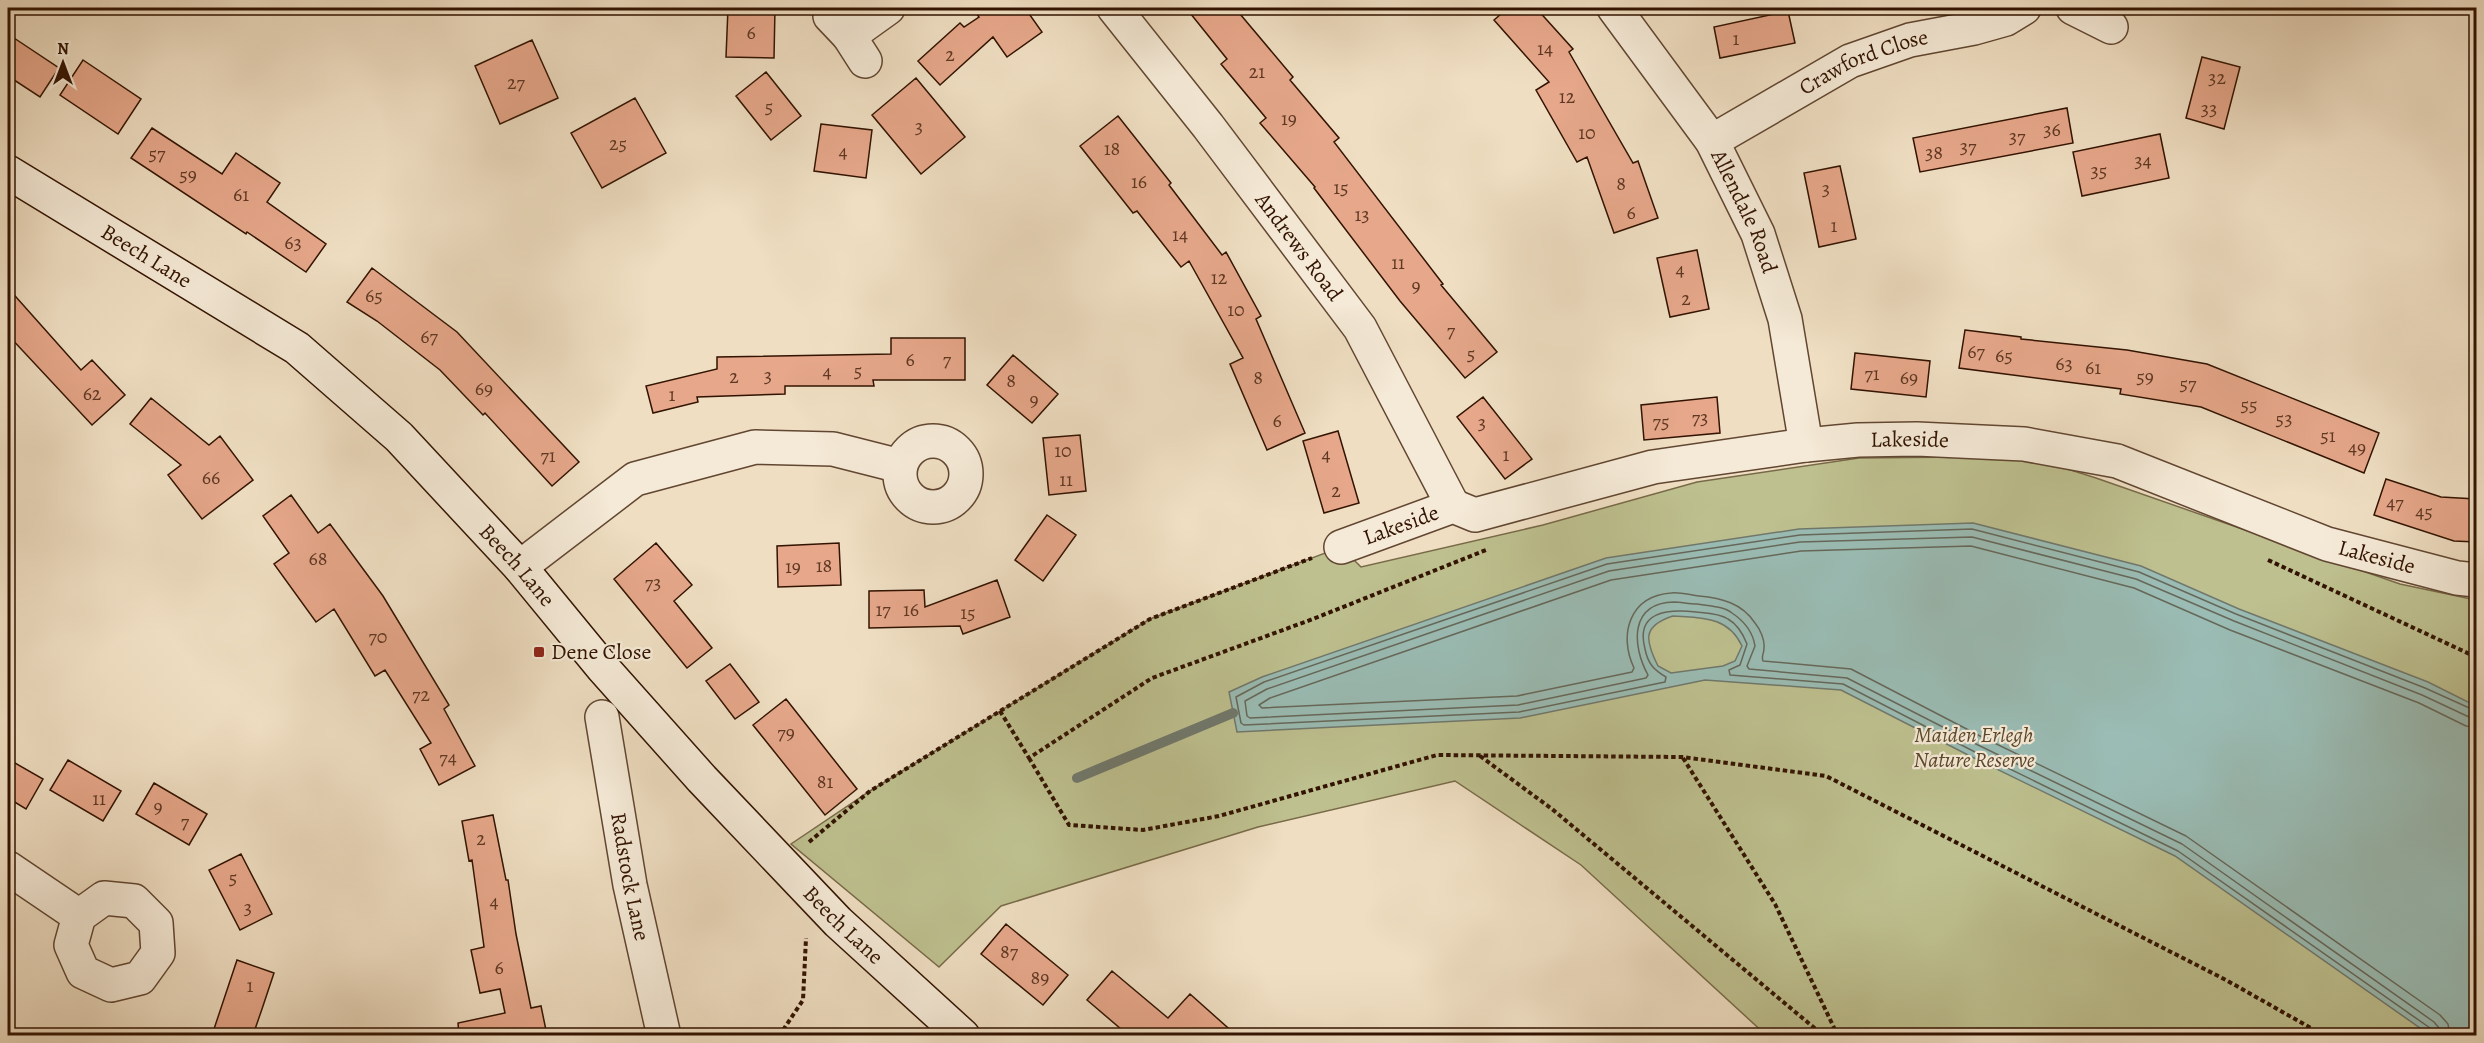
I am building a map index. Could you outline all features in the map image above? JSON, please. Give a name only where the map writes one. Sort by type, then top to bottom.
[{"type":"street","points":[[848,37],[888,8]]},
{"type":"street","name":"Andrews Road","points":[[1114,8],[1208,126],[1360,328],[1453,506]]},
{"type":"street","name":"Allendale Road","points":[[1614,8],[1713,141],[1758,234],[1785,319],[1806,445]]},
{"type":"street","name":"Crawford Close","points":[[1713,141],[1850,61],[1910,40],[1974,28],[2006,19],[2024,8]]},
{"type":"street","points":[[2073,8],[2111,27]]},
{"type":"street","name":"Beech Lane","points":[[8,172],[297,348],[399,437],[520,567],[609,675],[702,779],[812,896],[963,1035]]},
{"type":"street","name":"Lakeside","points":[[1341,547],[1453,506],[1475,515],[1653,467],[1806,445],[1858,440],[1917,439],[2012,443],[2117,461],[2327,544],[2457,578],[2476,580]]},
{"type":"street","points":[[520,567],[634,479],[755,447],[833,449],[900,466]]},
{"type":"street","name":"Radstock Lane","points":[[602,717],[630,885],[664,1035]]},
{"type":"street","points":[[8,868],[79,916]]},
{"type":"path","points":[[804,847],[870,791],[1150,620],[1341,547]]},
{"type":"path","points":[[1029,758],[1152,678],[1312,620],[1490,548]]},
{"type":"path","points":[[2265,559],[2476,657]]},
{"type":"path","points":[[1000,711],[1069,825],[1143,830],[1219,816],[1437,754],[1682,757],[1826,776],[2194,964],[2325,1035]]},
{"type":"path","points":[[1478,755],[1551,809],[1824,1035]]},
{"type":"path","points":[[1682,757],[1774,904],[1838,1035]]},
{"type":"path","points":[[778,1035],[803,1000],[807,928]]},
{"type":"green space","name":"Maiden Erlegh Nature Reserve","points":[[1964,457],[2039,460],[2400,584],[2476,600],[2476,1035],[1766,1035],[1581,865],[1455,781],[1258,827],[1001,906],[939,967],[791,844],[870,791],[1150,619],[1341,547],[1361,567],[1543,525],[1697,482],[1859,458]]},
{"type":"water","points":[[1973,523],[2141,566],[2239,609],[2428,682],[2476,706],[2476,1035],[2430,1035],[2175,856],[1841,690],[1705,680],[1520,718],[1237,732],[1229,692],[1262,677],[1606,558],[1799,529]],"holes":[[[1673,616],[1713,620],[1729,629],[1742,646],[1735,661],[1723,666],[1671,673],[1658,666],[1650,649],[1649,635],[1656,624]]]},
{"type":"building","points":[[728,8],[775,8],[774,58],[726,57]]},
{"type":"building","points":[[972,8],[1025,8],[1042,32],[1007,57],[993,37],[940,85],[918,61],[960,23],[964,27],[979,17]]},
{"type":"building","points":[[1186,8],[1235,8],[1293,77],[1290,80],[1339,138],[1334,142],[1443,284],[1441,285],[1497,352],[1465,378],[1400,301],[1315,187],[1260,123],[1266,118],[1221,64],[1227,59]]},
{"type":"building","points":[[1508,8],[1536,8],[1573,49],[1569,52],[1633,163],[1638,161],[1658,218],[1614,233],[1587,157],[1577,162],[1536,90],[1549,82],[1494,20]]},
{"type":"building","points":[[1788,11],[1795,43],[1720,58],[1714,27]]},
{"type":"building","points":[[8,34],[59,68],[40,97],[8,76]]},
{"type":"building","points":[[532,40],[558,98],[500,124],[475,66]]},
{"type":"building","points":[[2202,57],[2240,67],[2224,129],[2186,118]]},
{"type":"building","points":[[83,60],[141,99],[118,134],[60,95]]},
{"type":"building","points":[[766,72],[801,116],[771,140],[736,96]]},
{"type":"building","points":[[916,78],[965,137],[921,174],[872,115]]},
{"type":"building","points":[[635,98],[666,153],[602,188],[571,133]]},
{"type":"building","points":[[2067,108],[2073,143],[1920,172],[1913,138]]},
{"type":"building","points":[[1118,116],[1171,183],[1169,185],[1222,255],[1226,252],[1261,316],[1256,319],[1305,433],[1267,450],[1230,364],[1243,358],[1189,261],[1181,267],[1137,211],[1133,213],[1080,146]]},
{"type":"building","points":[[821,124],[872,130],[866,178],[814,171]]},
{"type":"building","points":[[152,128],[222,174],[236,153],[280,183],[267,202],[326,244],[306,272],[131,158]]},
{"type":"building","points":[[2160,134],[2169,178],[2082,196],[2073,152]]},
{"type":"building","points":[[1840,166],[1856,239],[1819,247],[1804,173]]},
{"type":"building","points":[[1697,250],[1709,309],[1670,317],[1657,258]]},
{"type":"building","points":[[372,268],[457,332],[579,462],[552,486],[485,413],[483,415],[440,370],[377,321],[347,302]]},
{"type":"building","points":[[8,288],[81,370],[92,360],[125,395],[92,425],[8,335]]},
{"type":"building","points":[[1965,330],[2021,337],[2021,339],[2127,350],[2207,364],[2379,433],[2364,473],[2201,407],[2120,394],[2121,389],[1959,368]]},
{"type":"building","points":[[891,338],[965,338],[965,380],[873,380],[874,386],[785,386],[785,394],[697,397],[698,402],[653,413],[646,386],[717,369],[717,357],[891,354]]},
{"type":"building","points":[[1855,353],[1930,361],[1926,397],[1851,389]]},
{"type":"building","points":[[1013,355],[1058,394],[1032,423],[987,385]]},
{"type":"building","points":[[1483,397],[1532,459],[1505,479],[1457,417]]},
{"type":"building","points":[[1717,397],[1720,433],[1644,440],[1641,405]]},
{"type":"building","points":[[151,398],[209,445],[220,436],[253,480],[202,519],[168,475],[181,465],[130,424]]},
{"type":"building","points":[[1338,431],[1359,503],[1324,513],[1303,441]]},
{"type":"building","points":[[1080,435],[1086,491],[1049,495],[1043,438]]},
{"type":"building","points":[[2386,479],[2441,497],[2476,499],[2476,542],[2454,541],[2374,515]]},
{"type":"building","points":[[291,495],[318,533],[330,524],[383,596],[449,705],[444,709],[475,766],[439,785],[420,749],[431,743],[385,670],[375,676],[334,609],[316,622],[274,564],[289,553],[263,516]]},
{"type":"building","points":[[1047,515],[1076,535],[1043,581],[1015,560]]},
{"type":"building","points":[[656,543],[692,585],[674,601],[712,648],[687,668],[614,579]]},
{"type":"building","points":[[839,543],[841,585],[778,587],[777,546]]},
{"type":"building","points":[[997,580],[1010,617],[963,634],[960,626],[869,628],[869,591],[924,590],[925,607]]},
{"type":"building","points":[[730,664],[759,702],[735,719],[706,681]]},
{"type":"building","points":[[786,699],[857,789],[825,815],[753,725]]},
{"type":"building","points":[[8,759],[43,779],[26,809],[8,798]]},
{"type":"building","points":[[68,760],[121,791],[103,821],[50,790]]},
{"type":"building","points":[[154,783],[207,814],[189,845],[136,814]]},
{"type":"building","points":[[493,815],[506,880],[508,880],[531,1008],[541,1006],[547,1035],[459,1035],[458,1023],[505,1013],[500,989],[480,993],[471,950],[484,947],[472,860],[469,861],[462,821]]},
{"type":"building","points":[[241,854],[272,914],[240,930],[209,870]]},
{"type":"building","points":[[1006,924],[1068,975],[1043,1005],[981,954]]},
{"type":"building","points":[[237,960],[274,973],[253,1035],[212,1035]]},
{"type":"building","points":[[1112,971],[1168,1018],[1190,994],[1236,1035],[1128,1035],[1087,1000]]},
{"type":"waterway","points":[[1077,778],[1233,713]]},
{"type":"place","name":"Dene Close","points":[[539,652]]}]
